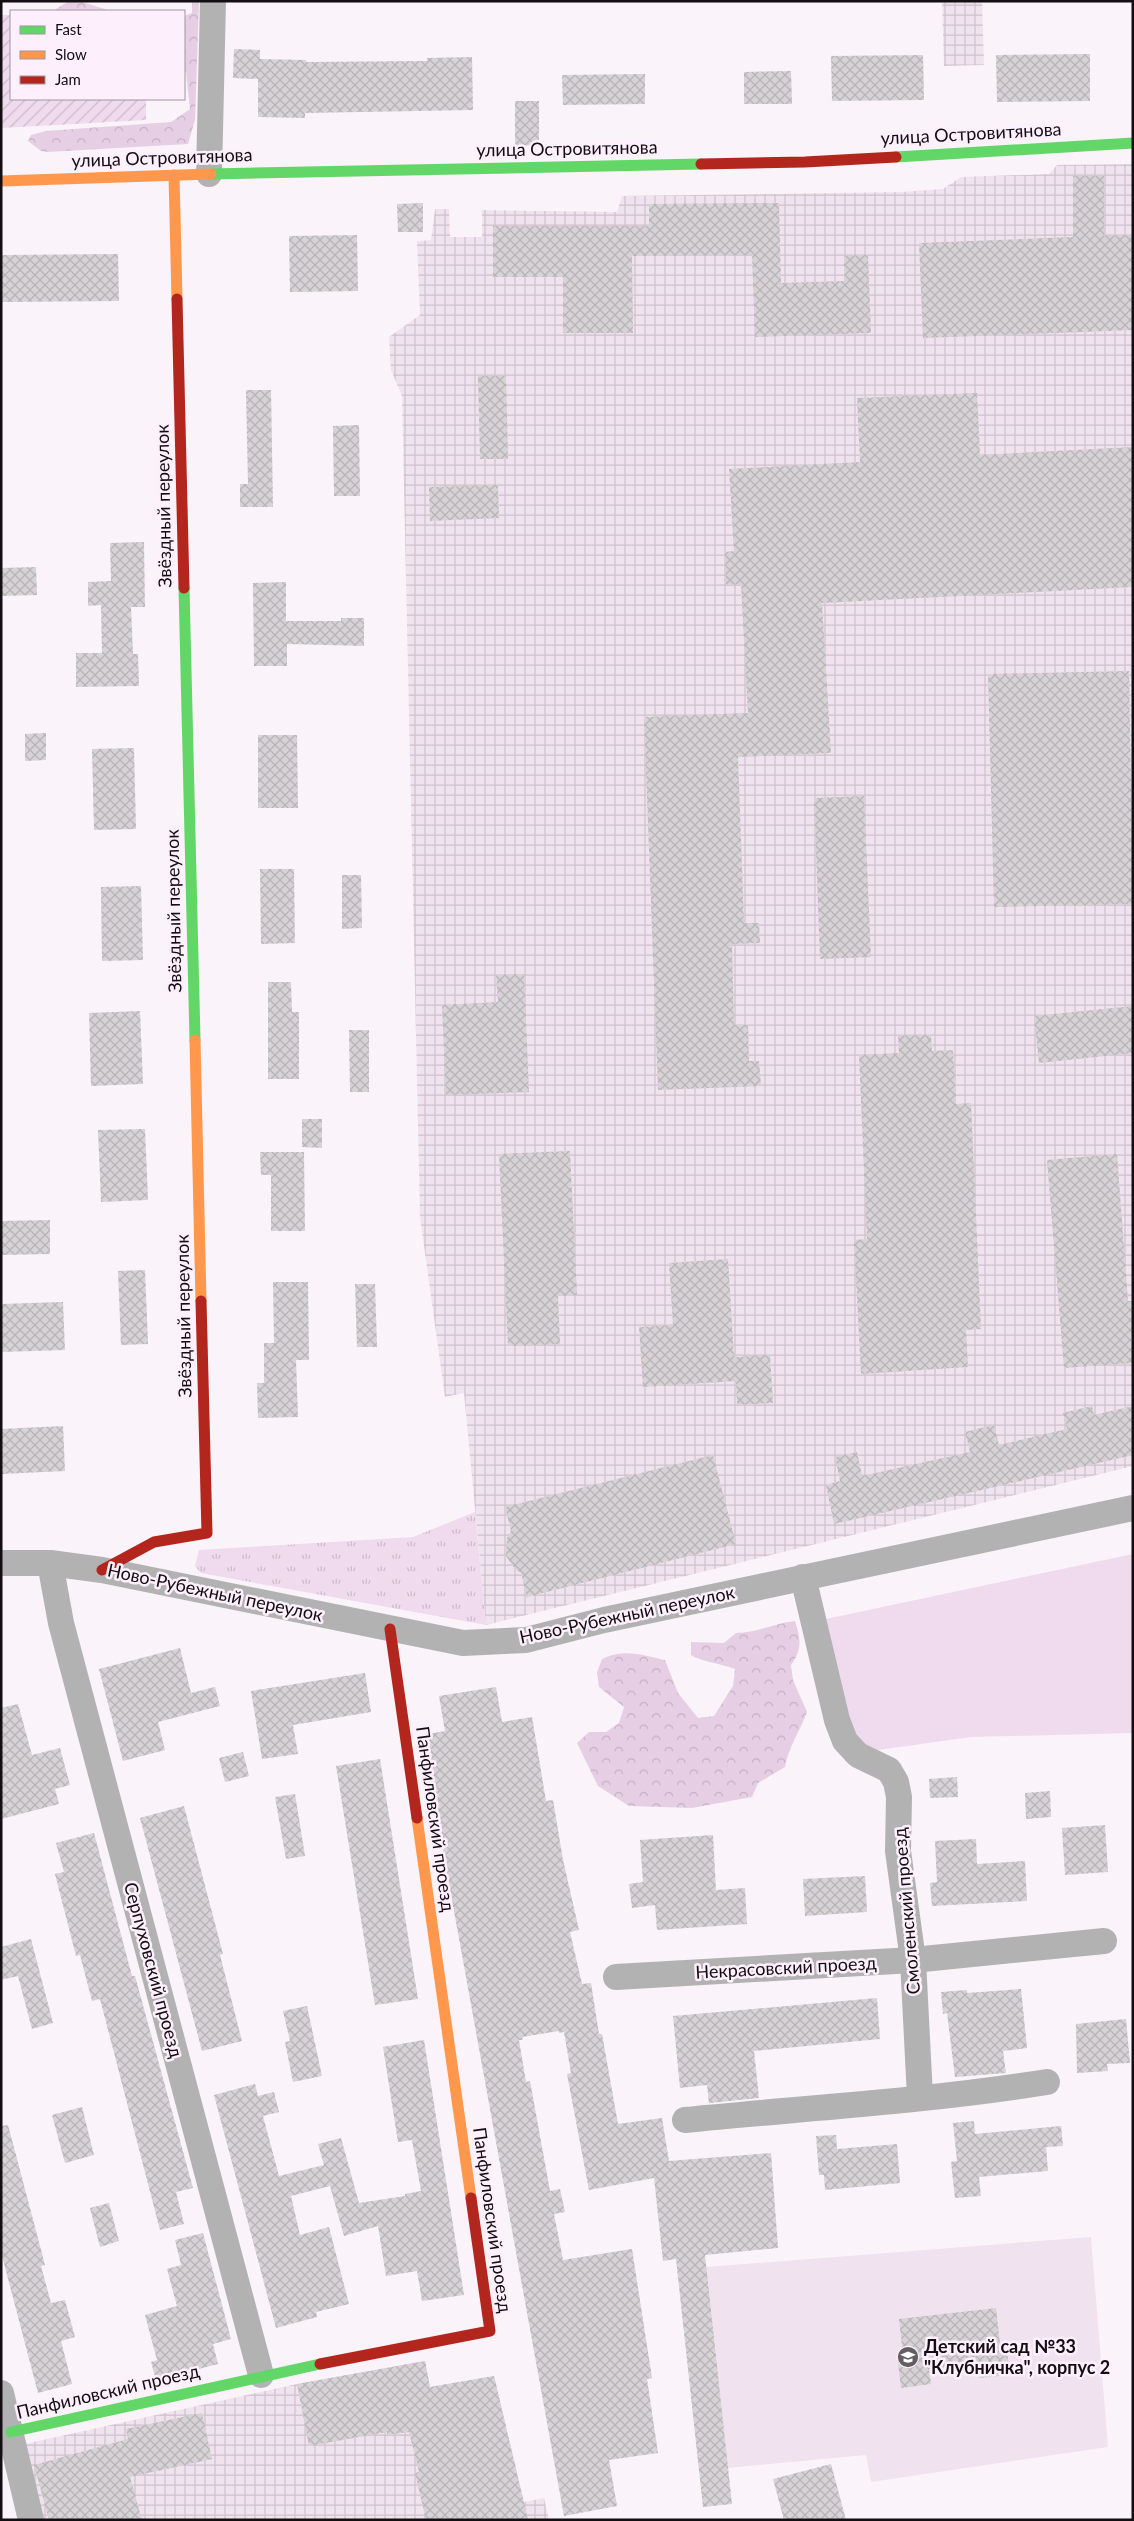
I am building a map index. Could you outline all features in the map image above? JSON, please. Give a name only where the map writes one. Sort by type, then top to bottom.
[{"type":"street","points":[[209,174],[213,1]]},
{"type":"street","name":"улица Островитянова","points":[[1,181],[209,174],[805,162],[1133,143]]},
{"type":"street","name":"Звёздный переулок","points":[[102,1570],[154,1542],[207,1533],[174,175]]},
{"type":"street","name":"Ново-Рубежный переулок","points":[[1,1563],[50,1563],[102,1570],[463,1643],[526,1640],[604,1620],[1133,1508]]},
{"type":"street","name":"Серпуховский проезд","points":[[50,1563],[61,1623],[261,2375]]},
{"type":"street","name":"Смоленский проезд","points":[[803,1578],[837,1720],[845,1741],[858,1755],[888,1770],[896,1782],[899,1797],[898,1851],[913,1960],[920,2097]]},
{"type":"street","name":"Панфиловский проезд","points":[[11,2432],[261,2375],[490,2331],[390,1629]]},
{"type":"street","name":"Некрасовский проезд","points":[[616,1977],[913,1960],[1104,1940]]},
{"type":"street","points":[[685,2120],[920,2097],[968,2095],[1048,2082]]},
{"type":"street","points":[[1,2393],[31,2520]]},
{"type":"shaded area","points":[[942,1],[982,1],[984,65],[944,66]]},
{"type":"shaded area","points":[[1133,164],[1133,1466],[486,1625],[464,1393],[445,1397],[420,1217],[402,396],[391,370],[389,337],[420,315],[417,241],[431,240],[435,209],[449,209],[450,237],[482,237],[482,210],[617,212],[622,196],[900,192],[943,189],[961,177],[1049,174],[1057,165]]},
{"type":"shaded area","name":"Детский сад №33 \"Клубничка\", корпус 2","points":[[1091,2237],[1108,2447],[871,2482],[866,2455],[728,2468],[706,2267]]},
{"type":"shaded area","points":[[425,2361],[430,2387],[494,2376],[524,2502],[544,2498],[549,2520],[40,2520],[20,2445],[297,2384]]},
{"type":"green space","points":[[69,1],[79,1],[108,10],[56,10]]},
{"type":"green space","points":[[192,1],[199,1],[195,120],[188,144],[48,152],[41,151],[28,141],[31,135],[46,131],[171,122],[190,109],[185,72],[185,16],[192,13]]},
{"type":"green space","points":[[1,15],[10,15],[10,100],[146,100],[146,120],[1,128]]},
{"type":"green space","points":[[475,1512],[486,1625],[201,1573],[195,1566],[199,1550],[413,1537]]},
{"type":"green space","points":[[1133,1554],[1133,1733],[971,1737],[871,1751],[852,1733],[826,1619]]},
{"type":"green space","points":[[795,1621],[799,1649],[791,1665],[793,1680],[807,1712],[791,1746],[785,1767],[758,1783],[752,1797],[692,1808],[629,1806],[598,1786],[577,1743],[589,1732],[606,1732],[619,1723],[624,1707],[599,1687],[597,1672],[602,1659],[626,1653],[665,1660],[678,1693],[698,1718],[714,1716],[733,1686],[735,1669],[691,1655],[691,1642],[724,1643],[736,1633]]},
{"type":"building","points":[[234,49],[260,50],[260,59],[306,60],[306,62],[427,61],[427,58],[472,57],[473,110],[305,113],[305,118],[258,117],[258,79],[233,78]]},
{"type":"building","points":[[1090,54],[1090,101],[997,102],[996,55]]},
{"type":"building","points":[[923,55],[924,100],[832,101],[831,56]]},
{"type":"building","points":[[791,71],[792,104],[744,104],[744,72]]},
{"type":"building","points":[[645,74],[645,104],[563,105],[562,75]]},
{"type":"building","points":[[515,101],[539,101],[539,146],[515,145]]},
{"type":"building","points":[[1073,176],[1104,176],[1104,236],[1133,235],[1133,330],[923,338],[919,243],[1073,237]]},
{"type":"building","points":[[423,203],[423,232],[398,232],[397,204]]},
{"type":"building","points":[[779,203],[781,283],[845,281],[844,256],[868,255],[871,333],[755,337],[752,255],[632,256],[633,333],[563,333],[563,277],[493,277],[493,226],[649,226],[649,204]]},
{"type":"building","points":[[357,235],[358,291],[290,292],[289,236]]},
{"type":"building","points":[[118,254],[119,301],[1,302],[1,255]]},
{"type":"building","points":[[478,376],[506,376],[508,459],[480,459]]},
{"type":"building","points":[[246,390],[271,390],[273,507],[240,507],[240,484],[248,484]]},
{"type":"building","points":[[977,393],[980,455],[1133,447],[1133,587],[822,603],[831,753],[738,757],[744,923],[759,923],[760,943],[732,944],[734,1025],[748,1025],[749,1061],[759,1061],[761,1086],[658,1090],[644,717],[748,713],[741,584],[726,585],[725,552],[734,551],[729,469],[860,462],[857,398]]},
{"type":"building","points":[[359,425],[360,496],[334,496],[333,426]]},
{"type":"building","points":[[498,485],[499,518],[430,521],[429,487]]},
{"type":"building","points":[[144,542],[145,607],[131,607],[133,654],[138,654],[139,686],[76,687],[76,653],[102,653],[101,605],[88,606],[88,582],[111,581],[110,543]]},
{"type":"building","points":[[36,567],[37,595],[1,596],[1,568]]},
{"type":"building","points":[[286,582],[286,621],[341,621],[341,618],[364,618],[364,646],[287,644],[287,666],[254,666],[253,583]]},
{"type":"building","points":[[1129,671],[1133,904],[994,907],[988,674]]},
{"type":"building","points":[[46,733],[46,760],[25,761],[25,734]]},
{"type":"building","points":[[258,735],[297,735],[298,808],[258,808]]},
{"type":"building","points":[[134,748],[136,829],[94,830],[92,749]]},
{"type":"building","points":[[864,796],[871,957],[820,959],[814,798]]},
{"type":"building","points":[[260,869],[294,869],[295,943],[261,944]]},
{"type":"building","points":[[342,875],[361,875],[362,928],[342,929]]},
{"type":"building","points":[[141,886],[143,960],[102,961],[101,887]]},
{"type":"building","points":[[524,974],[529,1092],[446,1095],[442,1005],[498,1002],[496,975]]},
{"type":"building","points":[[268,982],[291,982],[292,1012],[299,1012],[299,1079],[268,1079]]},
{"type":"building","points":[[1133,1006],[1133,1053],[1039,1063],[1034,1016]]},
{"type":"building","points":[[140,1011],[143,1084],[91,1086],[89,1013]]},
{"type":"building","points":[[349,1030],[369,1030],[369,1092],[350,1092]]},
{"type":"building","points":[[931,1035],[932,1051],[953,1050],[956,1104],[971,1103],[981,1329],[966,1330],[968,1367],[861,1374],[854,1240],[867,1239],[859,1055],[899,1053],[898,1036]]},
{"type":"building","points":[[302,1119],[322,1119],[322,1148],[302,1147]]},
{"type":"building","points":[[145,1129],[148,1200],[101,1202],[98,1130]]},
{"type":"building","points":[[570,1151],[577,1295],[558,1296],[560,1344],[508,1346],[499,1154]]},
{"type":"building","points":[[260,1152],[304,1152],[305,1231],[271,1231],[271,1175],[261,1175]]},
{"type":"building","points":[[1117,1154],[1128,1301],[1133,1301],[1133,1334],[1131,1334],[1133,1363],[1064,1368],[1047,1160]]},
{"type":"building","points":[[50,1220],[50,1254],[1,1255],[1,1221]]},
{"type":"building","points":[[728,1259],[734,1357],[770,1355],[773,1403],[737,1405],[736,1381],[643,1387],[639,1327],[673,1325],[669,1263]]},
{"type":"building","points":[[145,1270],[148,1344],[121,1345],[118,1271]]},
{"type":"building","points":[[273,1282],[308,1282],[309,1360],[296,1360],[298,1417],[258,1418],[257,1383],[264,1383],[264,1343],[274,1343]]},
{"type":"building","points":[[355,1284],[375,1284],[377,1347],[357,1347]]},
{"type":"building","points":[[63,1302],[65,1350],[1,1352],[1,1304]]},
{"type":"building","points":[[1092,1406],[1094,1415],[1133,1406],[1133,1455],[834,1524],[826,1485],[840,1481],[835,1457],[857,1452],[862,1476],[970,1452],[965,1432],[994,1425],[999,1445],[1067,1429],[1063,1413]]},
{"type":"building","points":[[63,1426],[65,1471],[1,1474],[1,1429]]},
{"type":"building","points":[[713,1455],[736,1544],[527,1597],[521,1573],[515,1569],[506,1556],[507,1538],[511,1531],[505,1507]]},
{"type":"building","points":[[180,1648],[191,1693],[215,1687],[220,1706],[158,1722],[165,1750],[123,1761],[99,1669]]},
{"type":"building","points":[[365,1673],[371,1712],[293,1725],[298,1754],[262,1759],[251,1691]]},
{"type":"building","points":[[496,1687],[502,1722],[532,1717],[546,1801],[553,1800],[563,1860],[579,1930],[570,1932],[582,1984],[591,1983],[599,2034],[602,2034],[618,2124],[662,2118],[669,2161],[771,2153],[778,2248],[705,2255],[732,2504],[703,2507],[676,2259],[663,2261],[654,2178],[589,2190],[567,2074],[571,2073],[564,2032],[559,2033],[559,2031],[522,2037],[523,2040],[519,2040],[526,2082],[530,2081],[550,2191],[560,2189],[565,2212],[554,2214],[563,2260],[632,2249],[652,2378],[647,2379],[658,2453],[609,2460],[617,2506],[564,2516],[422,1735],[445,1731],[439,1696]]},
{"type":"building","points":[[18,1704],[32,1755],[60,1748],[70,1785],[55,1789],[59,1804],[1,1819],[1,1708]]},
{"type":"building","points":[[243,1752],[249,1776],[225,1782],[219,1758]]},
{"type":"building","points":[[380,1759],[418,1999],[375,2005],[336,1766]]},
{"type":"building","points":[[957,1777],[958,1797],[930,1798],[929,1779]]},
{"type":"building","points":[[1050,1791],[1051,1817],[1026,1819],[1025,1793]]},
{"type":"building","points":[[295,1794],[305,1856],[286,1859],[275,1797]]},
{"type":"building","points":[[184,1806],[223,1954],[220,1955],[242,2041],[202,2051],[140,1818]]},
{"type":"building","points":[[1105,1825],[1108,1872],[1065,1875],[1062,1828]]},
{"type":"building","points":[[94,1833],[132,1976],[135,1976],[193,2188],[176,2192],[184,2224],[160,2230],[100,1999],[92,2001],[80,1955],[76,1956],[55,1874],[64,1872],[56,1843]]},
{"type":"building","points":[[713,1835],[716,1890],[745,1888],[747,1924],[657,1930],[655,1905],[632,1908],[629,1884],[643,1882],[640,1840]]},
{"type":"building","points":[[976,1839],[977,1864],[1025,1861],[1027,1901],[932,1906],[930,1883],[937,1882],[935,1841]]},
{"type":"building","points":[[865,1876],[867,1912],[805,1916],[803,1879]]},
{"type":"building","points":[[31,1939],[53,2023],[32,2029],[18,1976],[1,1980],[1,1947]]},
{"type":"building","points":[[1021,1989],[1027,2048],[1003,2051],[1006,2073],[955,2077],[947,2013],[943,2014],[941,1992],[967,1990],[967,1993]]},
{"type":"building","points":[[877,1998],[880,2039],[754,2051],[759,2098],[709,2103],[707,2085],[680,2088],[673,2016]]},
{"type":"building","points":[[307,2006],[322,2076],[293,2082],[285,2042],[290,2041],[283,2011]]},
{"type":"building","points":[[1126,2019],[1130,2063],[1107,2064],[1108,2071],[1077,2073],[1076,2024]]},
{"type":"building","points":[[424,2040],[464,2295],[422,2301],[417,2271],[386,2276],[378,2226],[344,2236],[330,2186],[291,2196],[300,2235],[329,2227],[349,2304],[316,2312],[317,2317],[276,2328],[214,2095],[255,2084],[258,2096],[274,2092],[279,2112],[263,2116],[279,2176],[324,2165],[318,2144],[341,2138],[359,2203],[405,2196],[405,2194],[421,2191],[412,2140],[398,2142],[383,2047]]},
{"type":"building","points":[[82,2107],[94,2155],[65,2163],[52,2115]]},
{"type":"building","points":[[974,2121],[975,2134],[1061,2126],[1063,2146],[1046,2147],[1048,2171],[979,2177],[981,2196],[955,2198],[951,2162],[957,2161],[953,2123]]},
{"type":"building","points":[[8,2125],[45,2265],[41,2266],[51,2303],[65,2300],[75,2337],[61,2341],[72,2384],[38,2393],[1,2252],[1,2126]]},
{"type":"building","points":[[836,2135],[837,2149],[897,2144],[900,2183],[825,2190],[824,2175],[819,2175],[816,2136]]},
{"type":"building","points":[[109,2203],[119,2241],[100,2247],[90,2208]]},
{"type":"building","points":[[203,2233],[231,2339],[213,2344],[218,2364],[156,2380],[151,2362],[157,2360],[145,2315],[177,2306],[167,2269],[181,2265],[175,2240]]},
{"type":"building","points":[[996,2308],[1000,2343],[1006,2342],[1010,2375],[979,2378],[977,2364],[929,2369],[931,2384],[901,2388],[897,2355],[903,2355],[899,2319]]},
{"type":"building","points":[[425,2361],[430,2387],[494,2376],[528,2520],[426,2520],[415,2473],[419,2472],[409,2432],[387,2435],[387,2432],[309,2446],[297,2384]]},
{"type":"building","points":[[202,2413],[212,2459],[130,2477],[142,2520],[49,2520],[34,2465],[128,2439],[126,2429]]},
{"type":"building","points":[[831,2464],[846,2520],[784,2520],[773,2479]]},
{"type":"traffic: fast","points":[[896,157],[1133,143]]},
{"type":"traffic: fast","points":[[211,174],[701,164]]},
{"type":"traffic: fast","points":[[184,588],[195,1040]]},
{"type":"traffic: fast","points":[[11,2432],[320,2364]]},
{"type":"traffic: slow","points":[[1,181],[211,174]]},
{"type":"traffic: slow","points":[[174,175],[177,299]]},
{"type":"traffic: slow","points":[[195,1040],[201,1301]]},
{"type":"traffic: slow","points":[[417,1818],[471,2198]]},
{"type":"traffic: jam","points":[[701,164],[805,162],[896,157]]},
{"type":"traffic: jam","points":[[177,299],[184,588]]},
{"type":"traffic: jam","points":[[102,1570],[154,1542],[207,1533],[201,1301]]},
{"type":"traffic: jam","points":[[390,1629],[417,1818]]},
{"type":"traffic: jam","points":[[320,2364],[490,2331],[471,2198]]},
{"type":"place","name":"Детский сад №33 \"Клубничка\", корпус 2","points":[[908,2357]]}]
